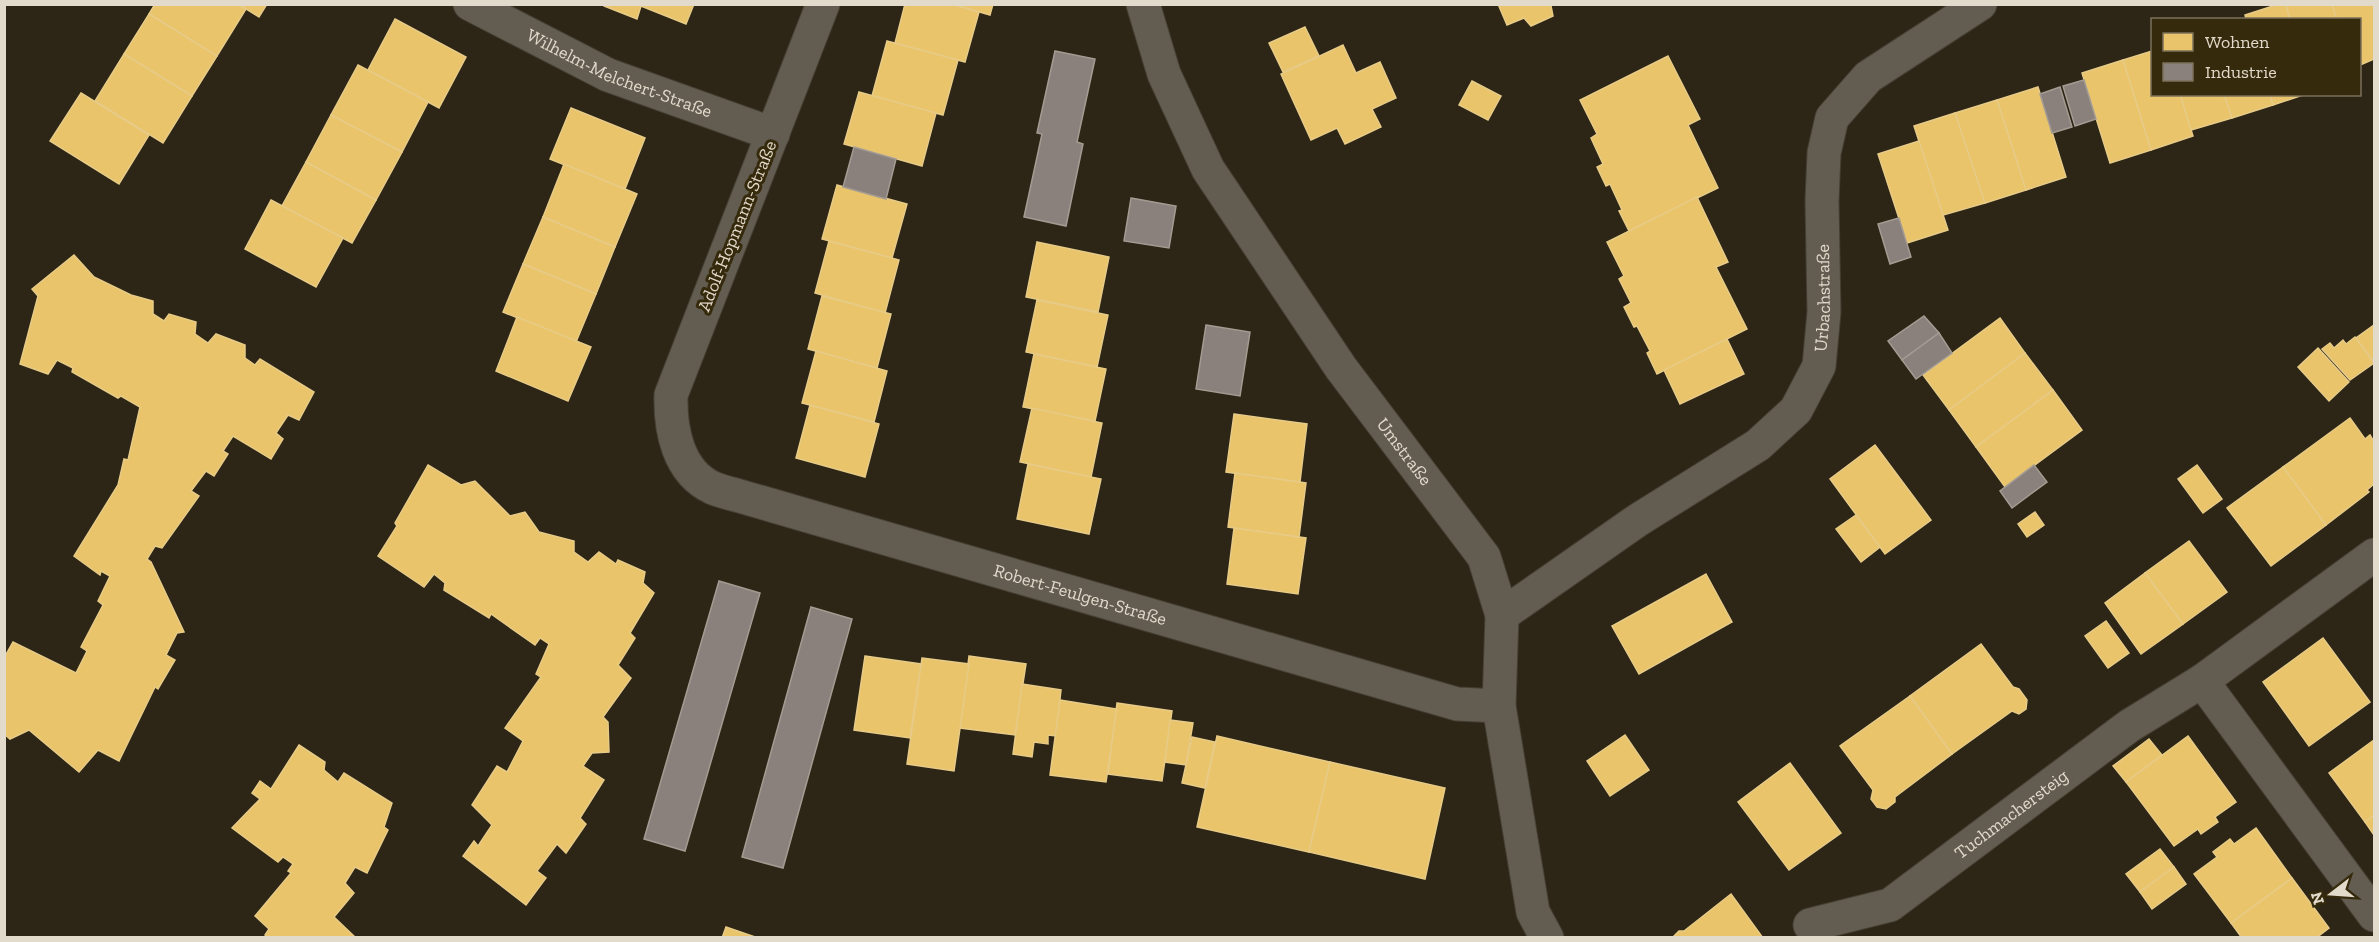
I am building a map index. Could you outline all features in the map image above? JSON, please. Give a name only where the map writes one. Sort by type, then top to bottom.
[{"type":"street","name":"Wilhelm-Melchert-Straße","points":[[470,4],[608,75],[773,134]]},
{"type":"street","name":"Adolf-Hopmann-Straße","points":[[679,450],[674,434],[671,395],[823,4]]},
{"type":"street","name":"Umstraße","points":[[1143,4],[1164,74],[1208,169],[1341,368],[1484,557],[1502,615],[1499,706],[1533,912],[1547,938]]},
{"type":"street","name":"Urbachstraße","points":[[1502,615],[1638,520],[1758,445],[1796,410],[1819,366],[1824,312],[1822,201],[1824,153],[1832,118],[1868,77],[1980,4]]},
{"type":"street","name":"Robert-Feulgen-Straße","points":[[679,450],[686,464],[698,478],[712,488],[1457,704],[1499,706]]},
{"type":"street","name":"Tuchmachersteig","points":[[1810,925],[1890,905],[2129,726],[2202,681],[2374,555]]},
{"type":"street","points":[[2202,681],[2374,915]]},
{"type":"building: Wohnen","points":[[155,4],[238,4],[246,9],[217,56],[149,14]]},
{"type":"building: Wohnen","points":[[238,4],[267,4],[259,17]]},
{"type":"building: Wohnen","points":[[604,4],[694,4],[686,24],[641,6],[637,19],[604,6]]},
{"type":"building: Wohnen","points":[[905,4],[952,4],[979,12],[965,62],[895,43]]},
{"type":"building: Wohnen","points":[[952,4],[993,4],[990,15]]},
{"type":"building: Wohnen","points":[[1498,4],[1554,4],[1551,6],[1553,16],[1531,26],[1524,18],[1507,25]]},
{"type":"building: Wohnen","points":[[2279,4],[2286,4],[2290,18],[2246,18],[2245,15]]},
{"type":"building: Wohnen","points":[[2286,4],[2332,4],[2336,18],[2290,18]]},
{"type":"building: Wohnen","points":[[2332,4],[2374,4],[2374,59],[2361,65],[2361,18],[2336,18]]},
{"type":"building: Wohnen","points":[[149,14],[217,56],[192,96],[124,54]]},
{"type":"building: Wohnen","points":[[395,19],[466,57],[439,108],[368,70]]},
{"type":"building: Wohnen","points":[[1305,27],[1319,56],[1283,72],[1269,43]]},
{"type":"building: Wohnen","points":[[887,41],[958,60],[943,115],[872,96]]},
{"type":"building: Wohnen","points":[[1343,45],[1356,73],[1380,62],[1396,98],[1372,109],[1381,127],[1345,144],[1337,128],[1311,140],[1281,74]]},
{"type":"building: Wohnen","points":[[2151,51],[2151,96],[2181,96],[2193,136],[2151,150],[2123,60]]},
{"type":"building: Wohnen","points":[[124,54],[192,96],[163,143],[95,101]]},
{"type":"building: Wohnen","points":[[1668,56],[1700,119],[1688,125],[1718,188],[1629,231],[1610,184],[1606,186],[1597,167],[1603,164],[1591,138],[1597,134],[1580,100]]},
{"type":"building: Wohnen","points":[[2123,60],[2151,150],[2110,163],[2082,73]]},
{"type":"building: Wohnen","points":[[358,65],[428,102],[402,152],[331,115]]},
{"type":"building: Wohnen","points":[[1472,81],[1501,96],[1488,120],[1459,105]]},
{"type":"building: Wohnen","points":[[2038,87],[2066,177],[2026,190],[1997,100]]},
{"type":"building: Wohnen","points":[[859,92],[936,113],[922,166],[844,144]]},
{"type":"building: Wohnen","points":[[81,93],[149,135],[119,184],[50,141]]},
{"type":"building: Wohnen","points":[[2181,96],[2225,96],[2232,118],[2191,130]]},
{"type":"building: Wohnen","points":[[2225,96],[2271,96],[2273,105],[2232,118]]},
{"type":"building: Wohnen","points":[[2271,96],[2300,96],[2273,105]]},
{"type":"building: Wohnen","points":[[1997,100],[2026,190],[1985,203],[1955,113]]},
{"type":"building: Wohnen","points":[[571,108],[645,138],[625,189],[550,159]]},
{"type":"building: Wohnen","points":[[1955,113],[1985,203],[1943,215],[1914,126]]},
{"type":"building: Wohnen","points":[[331,115],[402,152],[376,200],[306,162]]},
{"type":"building: Wohnen","points":[[1919,141],[1948,230],[1907,243],[1878,154]]},
{"type":"building: Wohnen","points":[[306,162],[376,200],[352,243],[282,206]]},
{"type":"building: Wohnen","points":[[564,164],[637,194],[615,247],[543,217]]},
{"type":"building: Wohnen","points":[[837,185],[907,204],[892,258],[822,239]]},
{"type":"building: Wohnen","points":[[1697,197],[1728,262],[1716,267],[1747,329],[1657,374],[1647,353],[1650,351],[1624,307],[1631,303],[1619,279],[1624,276],[1607,242]]},
{"type":"building: Wohnen","points":[[271,200],[343,238],[316,287],[245,249]]},
{"type":"building: Wohnen","points":[[543,217],[615,247],[596,294],[523,264]]},
{"type":"building: Wohnen","points":[[829,241],[899,260],[885,313],[815,293]]},
{"type":"building: Wohnen","points":[[1037,242],[1109,257],[1098,312],[1026,297]]},
{"type":"building: Wohnen","points":[[74,255],[94,277],[131,295],[153,301],[153,314],[164,321],[169,314],[196,322],[195,334],[208,343],[216,334],[245,345],[245,358],[255,365],[260,359],[314,392],[299,420],[288,415],[276,433],[283,439],[271,459],[233,436],[223,451],[228,454],[214,476],[206,471],[191,491],[199,496],[162,548],[155,546],[147,559],[151,562],[184,632],[177,633],[166,655],[175,660],[158,689],[155,687],[119,761],[98,750],[79,772],[29,730],[10,739],[4,734],[4,658],[13,642],[76,673],[87,651],[81,647],[103,605],[98,601],[110,576],[101,571],[100,575],[74,556],[118,485],[124,459],[128,460],[140,407],[121,396],[118,398],[72,372],[73,368],[57,360],[48,374],[20,364],[38,296],[32,289]]},
{"type":"building: Wohnen","points":[[523,264],[596,294],[576,342],[503,312]]},
{"type":"building: Wohnen","points":[[822,296],[891,314],[877,368],[808,349]]},
{"type":"building: Wohnen","points":[[1037,300],[1108,315],[1097,367],[1026,352]]},
{"type":"building: Wohnen","points":[[517,317],[591,347],[568,401],[496,371]]},
{"type":"building: Wohnen","points":[[2000,318],[2025,353],[1949,410],[1923,375]]},
{"type":"building: Wohnen","points":[[2374,325],[2374,362],[2356,338]]},
{"type":"building: Wohnen","points":[[2355,337],[2374,363],[2350,380],[2322,349],[2330,343],[2334,348],[2343,340],[2346,344]]},
{"type":"building: Wohnen","points":[[1727,339],[1744,374],[1680,404],[1664,370]]},
{"type":"building: Wohnen","points":[[2318,348],[2349,382],[2329,401],[2298,367]]},
{"type":"building: Wohnen","points":[[816,351],[887,371],[874,422],[802,403]]},
{"type":"building: Wohnen","points":[[2025,353],[2053,390],[1976,447],[1949,410]]},
{"type":"building: Wohnen","points":[[1034,354],[1106,369],[1095,421],[1023,407]]},
{"type":"building: Wohnen","points":[[2053,390],[2082,430],[2005,487],[1976,447]]},
{"type":"building: Wohnen","points":[[810,405],[879,424],[865,477],[796,458]]},
{"type":"building: Wohnen","points":[[1032,408],[1102,423],[1091,477],[1020,462]]},
{"type":"building: Wohnen","points":[[1234,414],[1307,424],[1300,482],[1226,472]]},
{"type":"building: Wohnen","points":[[2350,418],[2365,439],[2370,435],[2374,442],[2374,484],[2367,490],[2369,492],[2326,525],[2283,467]]},
{"type":"building: Wohnen","points":[[1875,445],[1931,520],[1885,554],[1830,479]]},
{"type":"building: Wohnen","points":[[1028,464],[1101,479],[1089,534],[1017,519]]},
{"type":"building: Wohnen","points":[[428,465],[461,485],[475,481],[510,516],[525,512],[539,532],[574,541],[574,552],[588,562],[599,552],[616,564],[618,560],[645,572],[643,583],[654,593],[630,633],[635,638],[618,665],[631,678],[603,717],[608,722],[609,752],[592,753],[583,766],[604,780],[580,818],[586,824],[566,853],[557,844],[537,871],[546,878],[526,905],[463,856],[474,841],[478,846],[492,825],[472,805],[497,766],[507,772],[523,741],[505,728],[541,677],[536,674],[549,644],[540,638],[535,645],[491,614],[489,618],[444,590],[445,583],[434,574],[424,587],[378,556],[397,526],[395,523]]},
{"type":"building: Wohnen","points":[[2197,465],[2222,499],[2203,513],[2178,479]]},
{"type":"building: Wohnen","points":[[2283,467],[2326,525],[2271,566],[2227,508]]},
{"type":"building: Wohnen","points":[[1235,473],[1306,483],[1299,537],[1228,527]]},
{"type":"building: Wohnen","points":[[2035,512],[2044,525],[2027,537],[2018,524]]},
{"type":"building: Wohnen","points":[[1856,515],[1880,547],[1861,562],[1836,529]]},
{"type":"building: Wohnen","points":[[1234,528],[1306,538],[1298,594],[1227,584]]},
{"type":"building: Wohnen","points":[[2189,541],[2227,592],[2183,624],[2145,573]]},
{"type":"building: Wohnen","points":[[2145,573],[2183,624],[2141,654],[2105,603]]},
{"type":"building: Wohnen","points":[[1706,574],[1732,622],[1639,674],[1612,626]]},
{"type":"building: Wohnen","points":[[2106,621],[2129,653],[2108,668],[2085,636]]},
{"type":"building: Wohnen","points":[[2323,638],[2370,702],[2309,746],[2263,682]]},
{"type":"building: Wohnen","points":[[1981,644],[2013,687],[2019,689],[2027,700],[2026,709],[2019,714],[2012,711],[1952,754],[1910,696]]},
{"type":"building: Wohnen","points":[[865,656],[921,664],[910,738],[854,730]]},
{"type":"building: Wohnen","points":[[969,656],[1026,664],[1015,735],[960,728]]},
{"type":"building: Wohnen","points":[[922,658],[969,664],[954,771],[907,764]]},
{"type":"building: Wohnen","points":[[1022,684],[1061,690],[1056,736],[1048,735],[1048,744],[1034,742],[1032,757],[1013,754]]},
{"type":"building: Wohnen","points":[[1910,696],[1952,754],[1895,797],[1895,802],[1886,809],[1877,807],[1871,799],[1873,790],[1840,746]]},
{"type":"building: Wohnen","points":[[1060,700],[1117,709],[1106,782],[1050,775]]},
{"type":"building: Wohnen","points":[[1117,703],[1172,711],[1162,781],[1108,774]]},
{"type":"building: Wohnen","points":[[1170,720],[1193,723],[1186,765],[1165,762]]},
{"type":"building: Wohnen","points":[[1625,735],[1649,770],[1610,796],[1587,761]]},
{"type":"building: Wohnen","points":[[1217,736],[1330,762],[1309,852],[1197,827]]},
{"type":"building: Wohnen","points":[[2188,736],[2236,802],[2215,817],[2218,822],[2201,834],[2198,829],[2174,846],[2126,782]]},
{"type":"building: Wohnen","points":[[1192,737],[1215,742],[1205,788],[1182,783]]},
{"type":"building: Wohnen","points":[[2149,739],[2162,755],[2126,782],[2113,766]]},
{"type":"building: Wohnen","points":[[2374,740],[2374,815],[2365,822],[2329,773]]},
{"type":"building: Wohnen","points":[[299,745],[325,762],[324,770],[338,782],[344,773],[392,803],[384,827],[388,830],[367,873],[355,867],[345,883],[354,893],[334,917],[356,938],[267,938],[265,935],[269,929],[255,916],[291,873],[288,871],[293,864],[283,857],[278,862],[232,828],[260,799],[252,793],[260,781],[271,789]]},
{"type":"building: Wohnen","points":[[1330,762],[1445,788],[1425,879],[1309,852]]},
{"type":"building: Wohnen","points":[[1790,763],[1841,833],[1789,870],[1738,802]]},
{"type":"building: Wohnen","points":[[2374,815],[2374,835],[2365,822]]},
{"type":"building: Wohnen","points":[[2256,828],[2292,878],[2231,923],[2194,874],[2217,857],[2213,852],[2230,839],[2234,844]]},
{"type":"building: Wohnen","points":[[2160,849],[2174,867],[2140,892],[2126,874]]},
{"type":"building: Wohnen","points":[[2174,867],[2186,884],[2152,909],[2140,892]]},
{"type":"building: Wohnen","points":[[2292,878],[2329,928],[2316,938],[2242,938],[2231,923]]},
{"type":"building: Wohnen","points":[[1731,894],[1763,938],[1672,938],[1679,931],[1684,931]]},
{"type":"building: Wohnen","points":[[726,927],[758,938],[722,938]]},
{"type":"building: Industrie","points":[[1055,51],[1095,59],[1077,142],[1083,144],[1066,226],[1024,217],[1042,134],[1037,133]]},
{"type":"building: Industrie","points":[[2084,80],[2096,119],[2075,126],[2063,86]]},
{"type":"building: Industrie","points":[[2060,87],[2072,127],[2052,133],[2040,94]]},
{"type":"building: Industrie","points":[[854,147],[896,159],[886,199],[843,187]]},
{"type":"building: Industrie","points":[[1131,198],[1176,206],[1169,248],[1124,241]]},
{"type":"building: Industrie","points":[[1899,218],[1911,257],[1890,264],[1878,224]]},
{"type":"building: Industrie","points":[[1924,316],[1939,333],[1902,360],[1888,341]]},
{"type":"building: Industrie","points":[[1206,325],[1250,332],[1240,396],[1196,389]]},
{"type":"building: Industrie","points":[[1939,333],[1952,353],[1916,379],[1902,360]]},
{"type":"building: Industrie","points":[[2034,465],[2047,482],[2012,508],[2000,491]]},
{"type":"building: Industrie","points":[[719,581],[760,593],[685,851],[644,839]]},
{"type":"building: Industrie","points":[[811,607],[852,619],[783,868],[742,857]]}]
